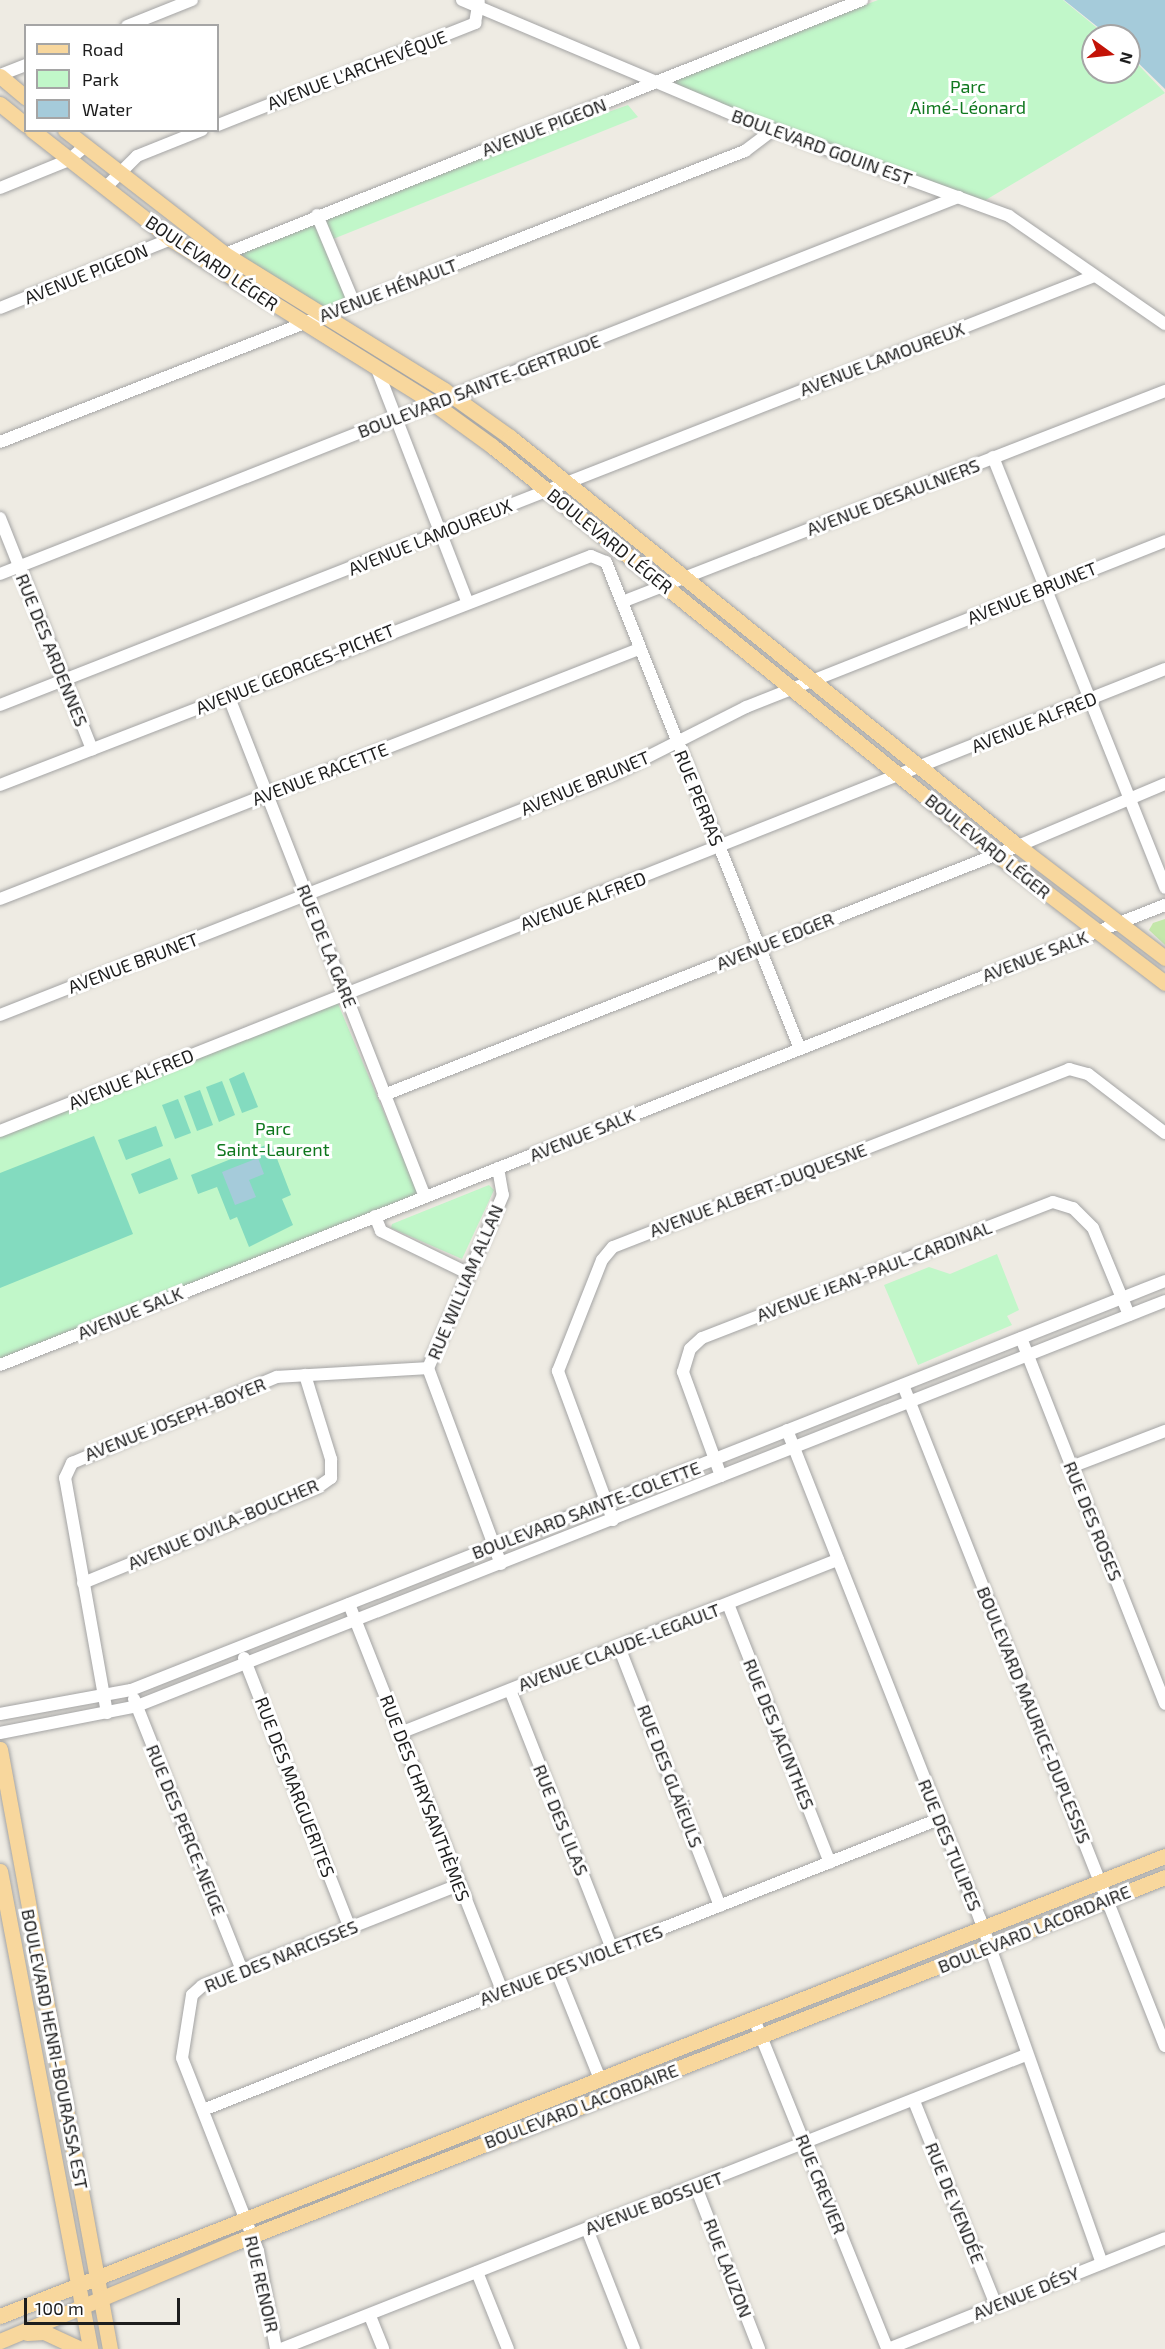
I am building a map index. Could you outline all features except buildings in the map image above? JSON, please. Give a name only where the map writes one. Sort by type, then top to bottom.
[{"type":"main road","points":[[0,75],[24,96]]},
{"type":"main road","points":[[0,104],[24,123]]},
{"type":"main road","name":"BOULEVARD LÉGER","points":[[34,132],[171,239],[303,324],[433,403],[548,491],[995,853],[1165,983]]},
{"type":"main road","name":"BOULEVARD LÉGER","points":[[67,132],[117,173],[225,254],[453,395],[569,483],[1018,846],[1165,958]]},
{"type":"main road","name":"BOULEVARD HENRI-BOURASSA EST","points":[[0,1749],[5,1809],[110,2349]]},
{"type":"main road","name":"BOULEVARD LACORDAIRE","points":[[0,2316],[1165,1856]]},
{"type":"main road","name":"BOULEVARD HENRI-BOURASSA EST","points":[[0,1871],[90,2349]]},
{"type":"main road","name":"BOULEVARD LACORDAIRE","points":[[6,2339],[102,2301],[252,2236],[1165,1877]]},
{"type":"main road","points":[[6,2339],[44,2332],[80,2349]]},
{"type":"street","points":[[132,24],[192,0]]},
{"type":"street","name":"BOULEVARD GOUIN EST","points":[[462,0],[478,3],[653,83],[1023,223],[1094,276],[1165,324]]},
{"type":"street","name":"AVENUE PIGEON","points":[[225,254],[317,215],[862,0]]},
{"type":"street","name":"AVENUE L'ARCHEVÊQUE","points":[[219,124],[475,23],[478,3]]},
{"type":"street","points":[[0,75],[24,66]]},
{"type":"street","name":"AVENUE HÉNAULT","points":[[0,442],[745,151],[773,130]]},
{"type":"street","points":[[106,187],[117,173],[137,156],[197,132]]},
{"type":"street","points":[[0,188],[69,160],[84,147]]},
{"type":"street","name":"BOULEVARD SAINTE-GERTRUDE","points":[[0,574],[958,197]]},
{"type":"street","points":[[317,215],[354,303]]},
{"type":"street","name":"AVENUE PIGEON","points":[[0,308],[171,239]]},
{"type":"street","name":"AVENUE LAMOUREUX","points":[[0,705],[1094,276]]},
{"type":"street","points":[[377,369],[467,601]]},
{"type":"street","name":"AVENUE DESAULNIERS","points":[[621,602],[1165,391]]},
{"type":"street","points":[[993,457],[1165,888]]},
{"type":"street","name":"RUE DES ARDENNES","points":[[0,518],[92,749]]},
{"type":"street","name":"AVENUE BRUNET","points":[[0,1015],[616,773],[728,714],[1165,541]]},
{"type":"street","name":"AVENUE GEORGES-PICHET","points":[[0,785],[467,601],[591,556]]},
{"type":"street","name":"RUE PERRAS","points":[[591,556],[606,562],[758,949],[800,1049]]},
{"type":"street","name":"AVENUE RACETTE","points":[[0,899],[639,649]]},
{"type":"street","name":"AVENUE ALFRED","points":[[0,1131],[719,848],[1165,669]]},
{"type":"street","name":"RUE DE LA GARE","points":[[228,695],[425,1197]]},
{"type":"street","name":"AVENUE EDGER","points":[[384,1095],[758,949],[995,853],[1018,846],[1165,784]]},
{"type":"street","name":"AVENUE SALK","points":[[0,1365],[1165,905]]},
{"type":"street","name":"AVENUE ALBERT-DUQUESNE","points":[[613,1520],[558,1371],[602,1260],[613,1247],[1069,1069],[1088,1074],[1165,1133]]},
{"type":"street","name":"RUE WILLIAM ALLAN","points":[[498,1168],[503,1194],[428,1368],[501,1564]]},
{"type":"street","name":"AVENUE JEAN-PAUL-CARDINAL","points":[[722,1476],[683,1372],[690,1349],[702,1338],[1053,1202],[1073,1208],[1093,1228],[1129,1315]]},
{"type":"street","points":[[375,1216],[381,1231],[467,1273]]},
{"type":"street","name":"BOULEVARD SAINTE-COLETTE","points":[[0,1714],[105,1696],[131,1689],[1165,1281]]},
{"type":"street","name":"BOULEVARD SAINTE-COLETTE","points":[[0,1733],[137,1706],[1165,1301]]},
{"type":"street","name":"RUE DES ROSES","points":[[1021,1338],[1165,1704]]},
{"type":"street","name":"AVENUE JOSEPH-BOYER","points":[[107,1713],[65,1478],[72,1463],[278,1377],[428,1368]]},
{"type":"street","name":"AVENUE OVILA-BOUCHER","points":[[83,1583],[318,1487],[331,1478],[331,1459],[305,1375]]},
{"type":"street","name":"BOULEVARD MAURICE-DUPLESSIS","points":[[903,1384],[1165,2046]]},
{"type":"street","name":"RUE DES TULIPES","points":[[787,1430],[990,1946],[1026,2055],[1102,2263]]},
{"type":"street","points":[[1071,1467],[1165,1431]]},
{"type":"street","name":"AVENUE CLAUDE-LEGAULT","points":[[400,1733],[838,1560]]},
{"type":"street","name":"RUE DES CHRYSANTHÈMES","points":[[349,1604],[502,1991]]},
{"type":"street","name":"RUE DES JACINTHES","points":[[728,1604],[831,1863]]},
{"type":"street","name":"RUE DES MARGUERITES","points":[[239,1647],[350,1928]]},
{"type":"street","name":"RUE DES GLAÏEULS","points":[[619,1647],[720,1906]]},
{"type":"street","name":"RUE DES PERCE-NEIGE","points":[[131,1689],[242,1970]]},
{"type":"street","name":"RUE DES LILAS","points":[[510,1690],[612,1949]]},
{"type":"street","name":"AVENUE DES VIOLETTES","points":[[203,2110],[502,1991],[557,1972],[939,1819]]},
{"type":"street","name":"RUE DES NARCISSES","points":[[246,2219],[182,2058],[190,2002],[202,1986],[459,1885]]},
{"type":"street","points":[[557,1972],[600,2079]]},
{"type":"street","name":"RUE CREVIER","points":[[754,2019],[887,2349]]},
{"type":"street","name":"AVENUE BOSSUET","points":[[281,2349],[370,2316],[1026,2055]]},
{"type":"street","name":"RUE DE VENDÉE","points":[[914,2101],[996,2305]]},
{"type":"street","name":"RUE LAUZON","points":[[696,2187],[759,2349]]},
{"type":"street","name":"RUE RENOIR","points":[[246,2219],[252,2236],[276,2349]]},
{"type":"street","points":[[587,2229],[634,2349]]},
{"type":"street","name":"AVENUE DÉSY","points":[[887,2349],[1165,2238]]},
{"type":"street","points":[[477,2272],[508,2349]]},
{"type":"street","points":[[370,2316],[383,2349]]},
{"type":"green space","name":"Parc Aimé-Léonard","points":[[878,0],[1063,0],[1092,24],[1081,24],[1081,84],[1141,84],[1141,68],[1165,93],[979,204],[652,87]]},
{"type":"green space","points":[[628,105],[638,117],[323,243],[354,303],[324,314],[226,254],[317,215]]},
{"type":"green space","points":[[1165,919],[1165,945],[1149,930],[1153,923]]},
{"type":"green space","name":"Parc Saint-Laurent","points":[[336,999],[420,1198],[0,1361],[0,1133]]},
{"type":"green space","points":[[244,1072],[258,1107],[242,1113],[229,1079]]},
{"type":"green space","points":[[222,1081],[235,1115],[219,1122],[206,1087]]},
{"type":"green space","points":[[200,1090],[213,1125],[197,1131],[184,1096]]},
{"type":"green space","points":[[178,1099],[191,1133],[175,1139],[162,1105]]},
{"type":"green space","points":[[156,1126],[163,1146],[126,1160],[118,1140]]},
{"type":"green space","points":[[94,1136],[133,1234],[0,1288],[0,1173]]},
{"type":"green space","points":[[271,1143],[291,1195],[282,1199],[293,1225],[249,1247],[237,1217],[230,1220],[217,1187],[198,1194],[191,1175]]},
{"type":"green space","points":[[170,1158],[178,1179],[139,1194],[131,1174]]},
{"type":"green space","points":[[489,1185],[494,1190],[462,1259],[391,1228],[392,1224]]},
{"type":"green space","points":[[997,1254],[1019,1310],[1007,1316],[1012,1325],[918,1365],[884,1285],[929,1267],[950,1274]]},
{"type":"water","points":[[1064,0],[1165,0],[1165,89],[1141,66],[1141,24],[1094,24]]},
{"type":"water","points":[[258,1158],[264,1174],[249,1180],[256,1197],[235,1205],[222,1172]]}]
